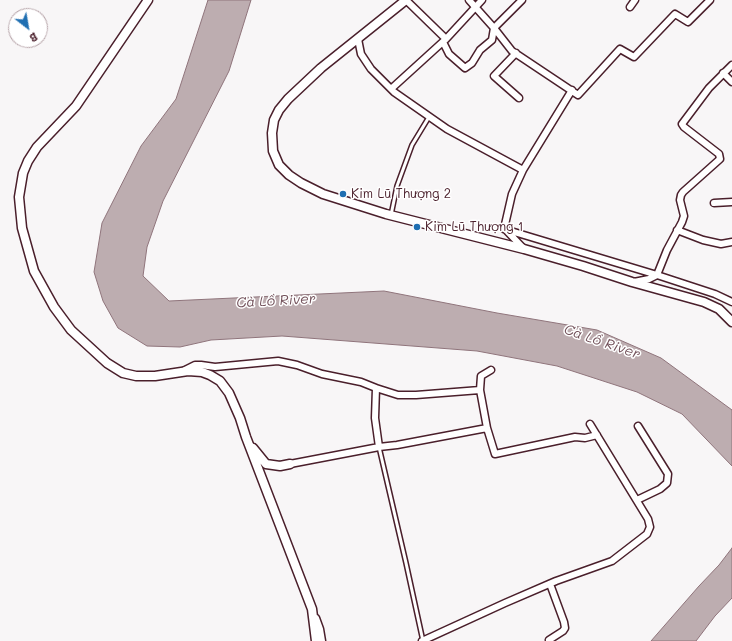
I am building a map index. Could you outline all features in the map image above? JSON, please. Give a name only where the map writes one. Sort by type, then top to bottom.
[{"type":"main road","points":[[148,0],[76,106],[47,135],[34,152],[23,173],[20,197],[22,228],[34,271],[44,291],[71,330],[107,364],[123,373],[136,376],[156,376],[181,372],[202,372],[220,381],[229,393],[240,418],[312,609],[316,641]]},
{"type":"main road","points":[[406,0],[321,68],[288,99],[279,110],[274,120],[272,151],[279,164],[289,175],[323,194],[391,216],[524,249],[704,302],[718,309],[732,322]]},
{"type":"main road","points":[[246,437],[266,464],[280,466],[290,464]]},
{"type":"street","points":[[406,0],[445,41],[449,54],[465,68],[472,63],[480,50],[492,40],[494,28],[522,0]]},
{"type":"street","points":[[469,0],[512,51],[578,95],[620,49],[634,57],[675,14],[688,22],[710,0]]},
{"type":"street","points":[[391,89],[445,41],[482,0]]},
{"type":"street","points":[[630,7],[634,0]]},
{"type":"street","points":[[358,39],[361,54],[371,69],[391,89],[447,129],[523,170]]},
{"type":"street","points":[[516,53],[494,76],[519,98]]},
{"type":"street","points":[[632,282],[649,279],[657,275],[666,250],[684,216],[680,197],[683,192],[721,157],[682,124],[709,88],[732,65]]},
{"type":"street","points":[[723,73],[732,82]]},
{"type":"street","points":[[504,229],[512,194],[523,170],[572,90]]},
{"type":"street","points":[[714,203],[732,202]]},
{"type":"street","points":[[504,229],[524,249]]},
{"type":"street","points":[[504,229],[657,275],[715,294],[732,302]]},
{"type":"street","points":[[677,230],[703,240],[721,244],[732,242]]},
{"type":"street","points":[[181,372],[195,365],[215,367],[278,361],[297,365],[322,374],[361,382],[398,395],[416,396],[480,390]]},
{"type":"street","points":[[491,370],[481,376],[480,390],[487,428],[495,454],[575,437],[586,438],[597,435]]},
{"type":"street","points":[[376,388],[375,418],[379,447]]},
{"type":"street","points":[[422,641],[505,602],[612,561],[647,534],[650,527],[648,519],[590,424]]},
{"type":"street","points":[[636,500],[660,489],[667,483],[668,474],[638,426]]},
{"type":"street","points":[[290,464],[487,428]]},
{"type":"street","points":[[549,640],[565,628],[550,584]]},
{"type":"street","points":[[312,609],[320,629],[322,641]]},
{"type":"lane","points":[[391,216],[397,186],[410,152],[429,117]]},
{"type":"lane","points":[[379,447],[406,562],[422,641]]},
{"type":"water","name":"Cà Lồ River","points":[[208,0],[251,0],[229,71],[163,201],[147,247],[143,276],[169,301],[384,291],[497,313],[597,330],[661,358],[732,410],[732,466],[682,414],[637,392],[557,366],[477,351],[282,336],[211,340],[180,347],[147,346],[118,328],[103,301],[94,272],[102,223],[141,146],[176,99]]},
{"type":"water","points":[[732,548],[732,598],[715,616],[696,641],[651,641],[719,565]]},
{"type":"place","name":"Kim Lũ Thượng 2","points":[[343,194]]},
{"type":"place","name":"Kim Lũ Thượng 1","points":[[417,227]]}]
